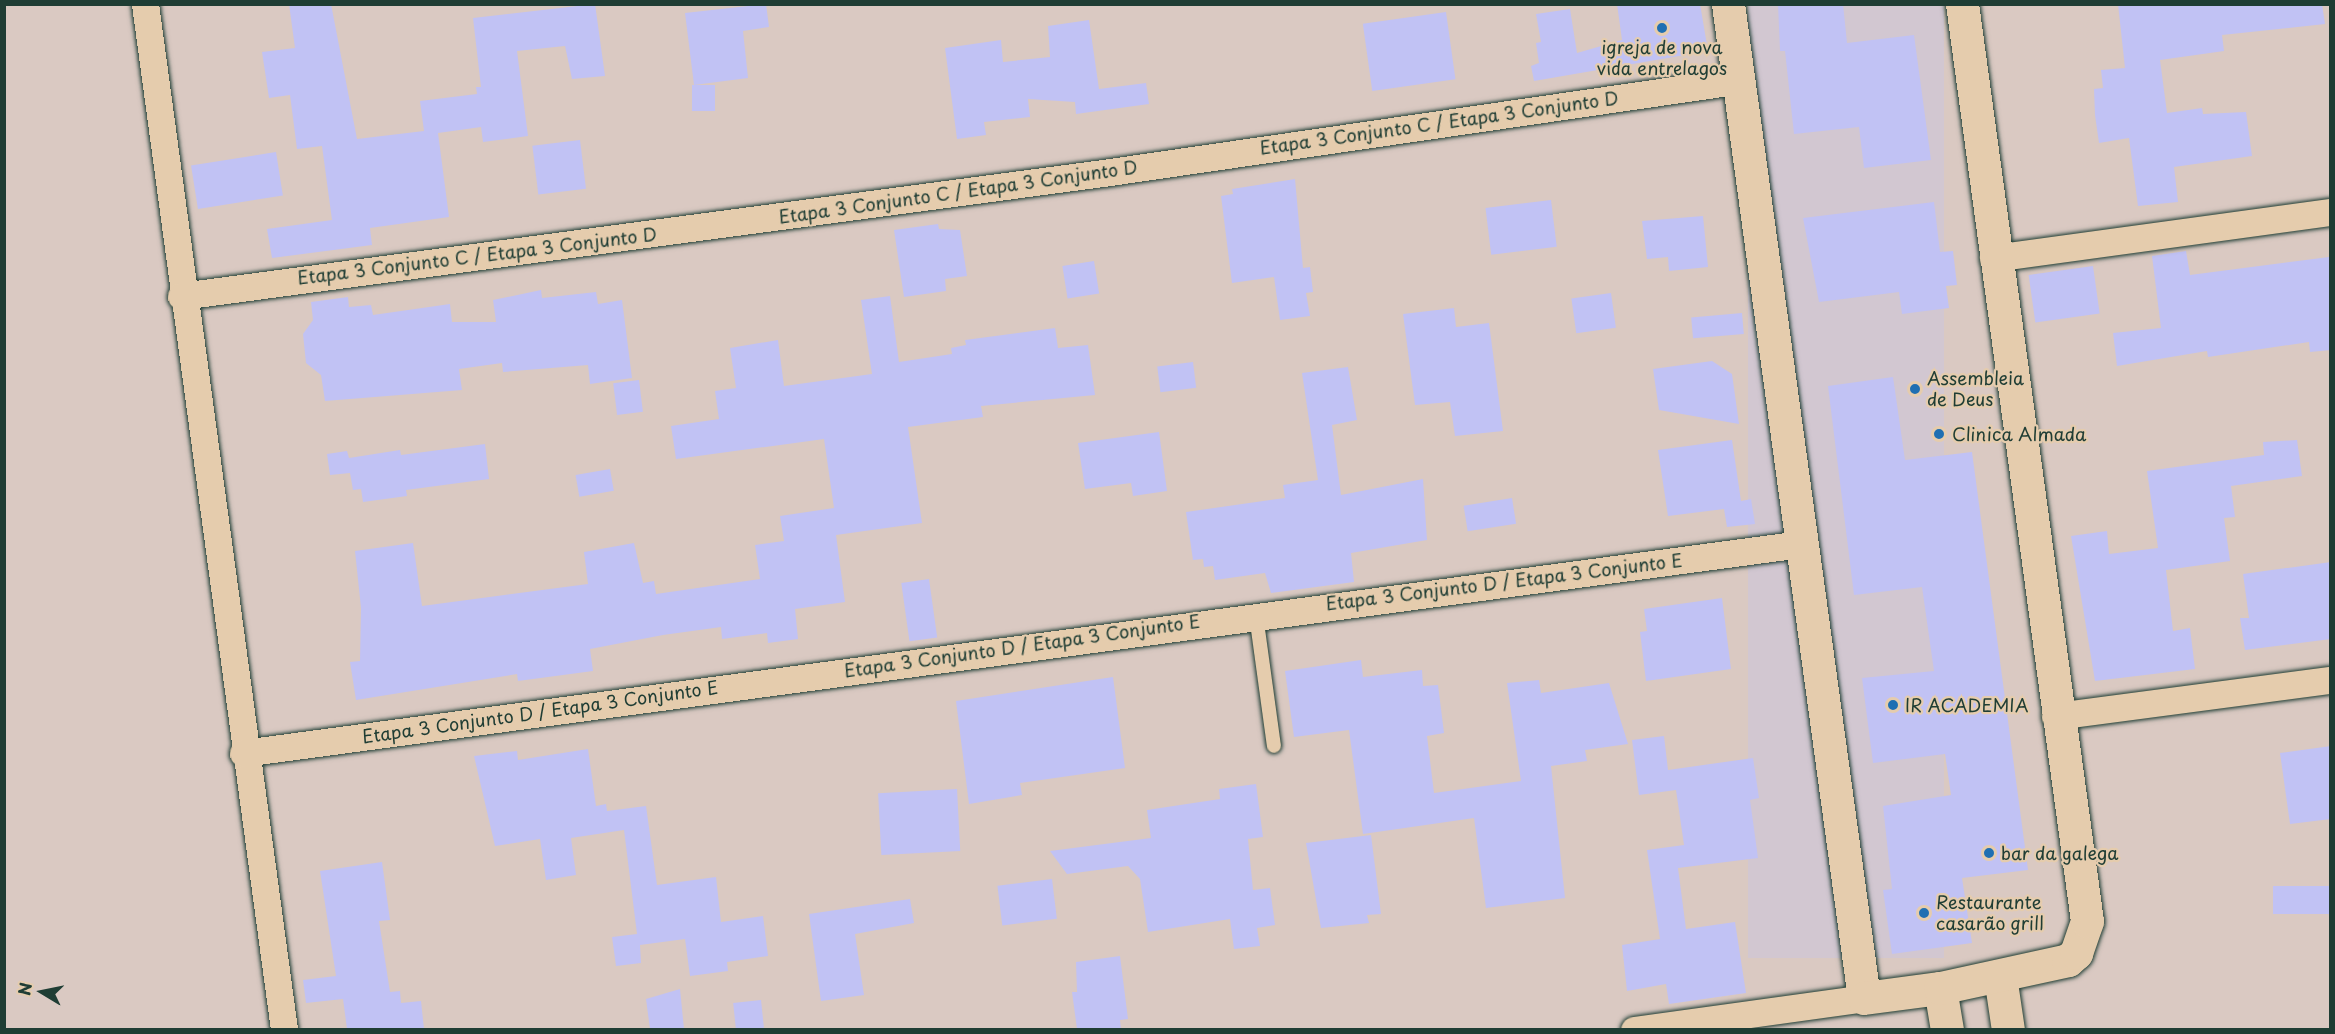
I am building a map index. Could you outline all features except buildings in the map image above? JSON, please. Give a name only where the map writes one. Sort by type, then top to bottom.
[{"type":"street","points":[[145,4],[181,296],[243,753],[284,1029]]},
{"type":"street","points":[[1728,4],[1735,81],[1864,998]]},
{"type":"street","points":[[1634,1029],[1940,987],[2068,960],[2076,953],[2087,921],[2055,716],[1993,258],[1962,4]]},
{"type":"street","name":"Etapa 3 Conjunto C / Etapa 3 Conjunto D","points":[[181,296],[1103,173],[1735,81]]},
{"type":"street","points":[[1993,258],[2331,212]]},
{"type":"street","name":"Etapa 3 Conjunto D / Etapa 3 Conjunto E","points":[[243,753],[1256,614],[1801,544]]},
{"type":"street","points":[[2055,716],[2331,680]]},
{"type":"street","points":[[2000,976],[2008,1029]]},
{"type":"street","points":[[1940,987],[1947,1029]]},
{"type":"lane","points":[[1256,614],[1274,746]]},
{"type":"shaded area","points":[[1748,5],[1944,5],[1944,958],[1748,958]]},
{"type":"place","name":"igreja de nova vida entrelagos","points":[[1662,28]]},
{"type":"place","name":"Assembleia de Deus","points":[[1915,389]]},
{"type":"place","name":"Clinica Almada","points":[[1939,434]]},
{"type":"place","name":"IR ACADEMIA","points":[[1893,705]]},
{"type":"place","name":"bar da galega","points":[[1989,853]]},
{"type":"place","name":"Restaurante casarão grill","points":[[1924,913]]}]
